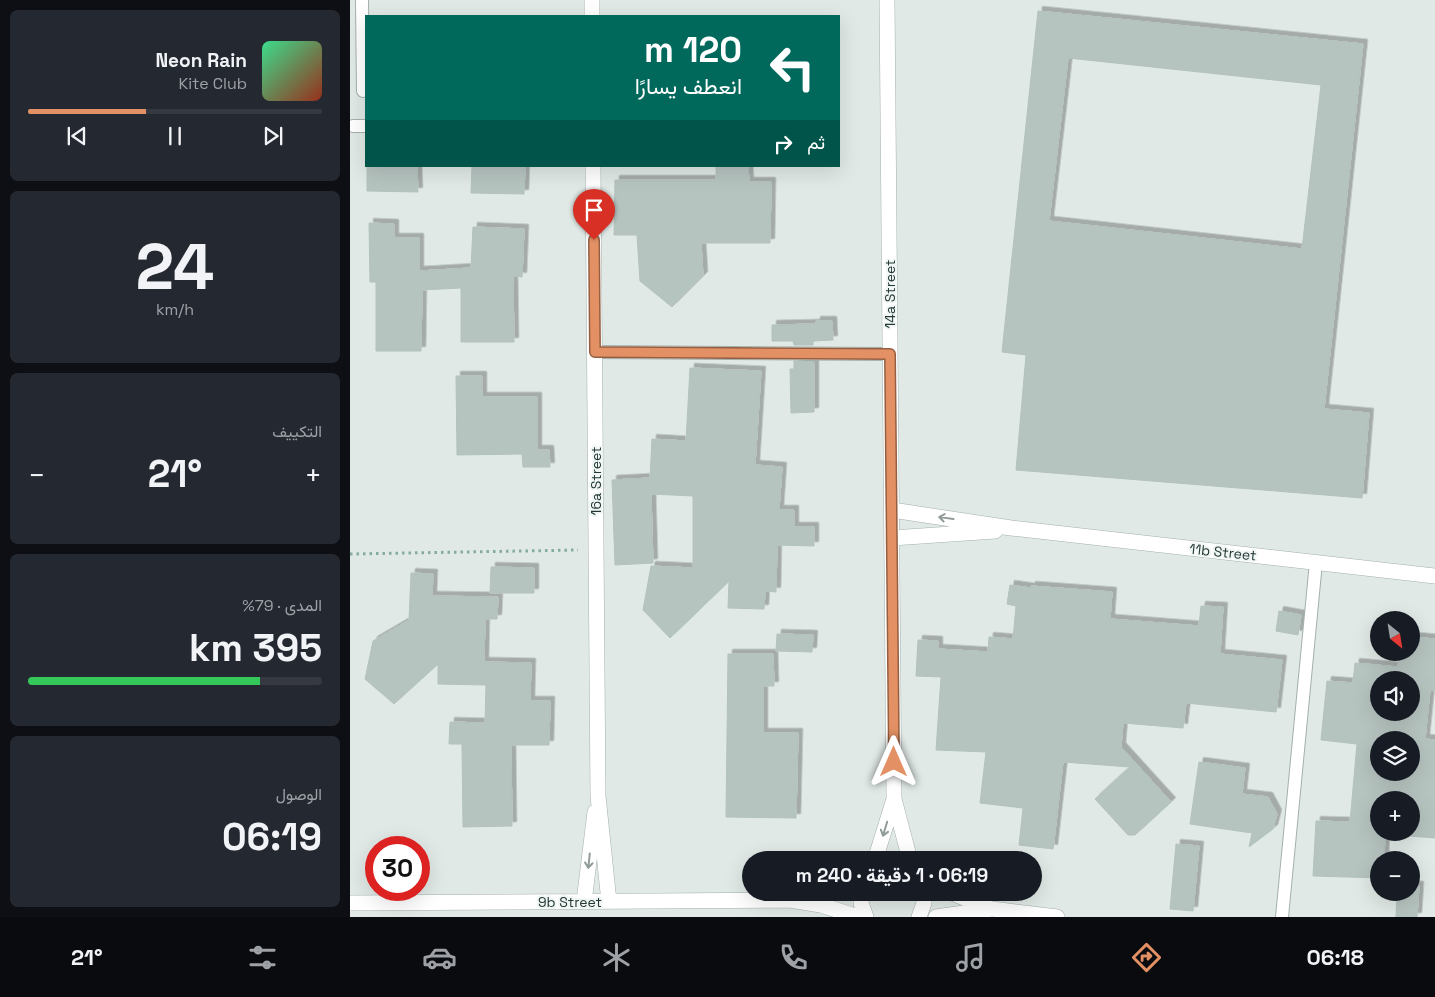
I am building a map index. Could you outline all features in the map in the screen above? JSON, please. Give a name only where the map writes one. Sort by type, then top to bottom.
[{"type":"street","points":[[592,0],[592,15]]},
{"type":"street","name":"14a Street","points":[[887,0],[894,799],[908,851]]},
{"type":"street","name":"16a Street","points":[[594,167],[598,796],[609,902]]},
{"type":"street","name":"11b Street","points":[[892,510],[1011,528],[1435,576]]},
{"type":"street","name":"11b Street","points":[[892,538],[1011,528]]},
{"type":"street","name":"16a Street","points":[[584,902],[598,796]]},
{"type":"street","name":"14a Street","points":[[878,851],[894,799]]},
{"type":"street","name":"9b Street","points":[[350,903],[742,901]]},
{"type":"street","name":"9b Street","points":[[795,901],[827,907],[858,917]]},
{"type":"street","points":[[861,901],[866,917]]},
{"type":"street","points":[[919,917],[924,901]]},
{"type":"street","points":[[971,901],[992,910]]},
{"type":"street","points":[[936,917],[992,910],[1057,917]]},
{"type":"lane","points":[[362,0],[363,91]]},
{"type":"lane","points":[[353,126],[365,126]]},
{"type":"lane","points":[[595,352],[890,354]]},
{"type":"lane","points":[[1282,917],[1316,562]]},
{"type":"path","points":[[350,554],[596,550]]},
{"type":"building","points":[[1038,11],[1363,44],[1324,409],[1369,413],[1362,498],[1016,470],[1026,355],[1002,352]],"holes":[[[1068,58],[1321,85],[1302,249],[1049,221]]]},
{"type":"building","points":[[367,167],[417,167],[418,192],[367,191]]},
{"type":"building","points":[[472,167],[525,167],[524,194],[471,193]]},
{"type":"building","points":[[716,167],[748,167],[749,182],[771,182],[770,243],[701,243],[703,276],[672,307],[640,281],[637,235],[614,235],[615,180],[716,180]]},
{"type":"building","points":[[369,223],[394,224],[394,238],[419,238],[419,271],[471,268],[473,227],[524,229],[522,277],[513,276],[514,342],[461,342],[461,288],[422,290],[421,351],[376,351],[376,282],[370,282]]},
{"type":"building","points":[[816,321],[832,321],[833,340],[813,341],[813,345],[794,345],[793,341],[772,341],[772,325],[816,324]]},
{"type":"building","points":[[794,361],[814,362],[814,412],[791,413],[790,369],[794,369]]},
{"type":"building","points":[[690,368],[761,371],[755,465],[782,467],[779,510],[794,510],[794,527],[814,527],[814,546],[777,545],[776,592],[765,591],[764,609],[728,608],[729,581],[670,638],[643,610],[651,566],[693,568],[693,496],[651,494],[653,563],[615,565],[612,480],[650,478],[652,439],[686,441]]},
{"type":"building","points":[[456,376],[482,376],[482,397],[537,397],[537,450],[549,450],[550,467],[523,467],[522,454],[457,455]]},
{"type":"building","points":[[491,567],[534,568],[534,593],[490,593]]},
{"type":"building","points":[[411,573],[433,574],[432,596],[498,597],[497,619],[485,619],[484,662],[531,663],[530,701],[550,701],[549,745],[511,745],[512,826],[463,827],[462,744],[449,744],[450,722],[485,723],[486,685],[438,684],[438,664],[394,704],[365,679],[373,641],[409,620]]},
{"type":"building","points":[[1010,585],[1031,588],[1031,586],[1112,592],[1110,619],[1199,626],[1201,606],[1223,607],[1220,654],[1282,660],[1276,712],[1186,703],[1183,728],[1123,723],[1121,747],[1171,802],[1135,835],[1128,835],[1095,799],[1130,767],[1063,762],[1053,849],[1019,845],[1023,808],[980,803],[986,752],[936,750],[941,677],[916,676],[918,640],[938,641],[938,649],[988,652],[989,637],[1013,639],[1016,606],[1007,604]]},
{"type":"building","points":[[1279,611],[1301,615],[1298,635],[1276,631]]},
{"type":"building","points":[[777,634],[813,635],[812,652],[776,651]]},
{"type":"building","points":[[1420,638],[1435,639],[1435,691],[1430,690],[1425,739],[1435,740],[1435,838],[1420,837],[1420,791],[1370,791],[1370,841],[1385,841],[1384,851],[1370,851],[1370,878],[1313,876],[1316,821],[1350,822],[1357,744],[1321,740],[1327,681],[1353,683],[1355,663],[1398,667],[1399,661],[1420,661]]},
{"type":"building","points":[[728,654],[773,654],[774,686],[763,686],[763,733],[798,733],[796,818],[726,817]]},
{"type":"building","points":[[1199,762],[1245,768],[1242,794],[1268,797],[1277,814],[1273,829],[1249,847],[1252,833],[1190,824]]},
{"type":"building","points":[[1176,844],[1199,846],[1193,911],[1170,909]]},
{"type":"building","points":[[1397,901],[1418,901],[1417,917],[1396,917]]},
{"type":"route","points":[[594,240],[595,352],[890,354],[894,762]]}]
